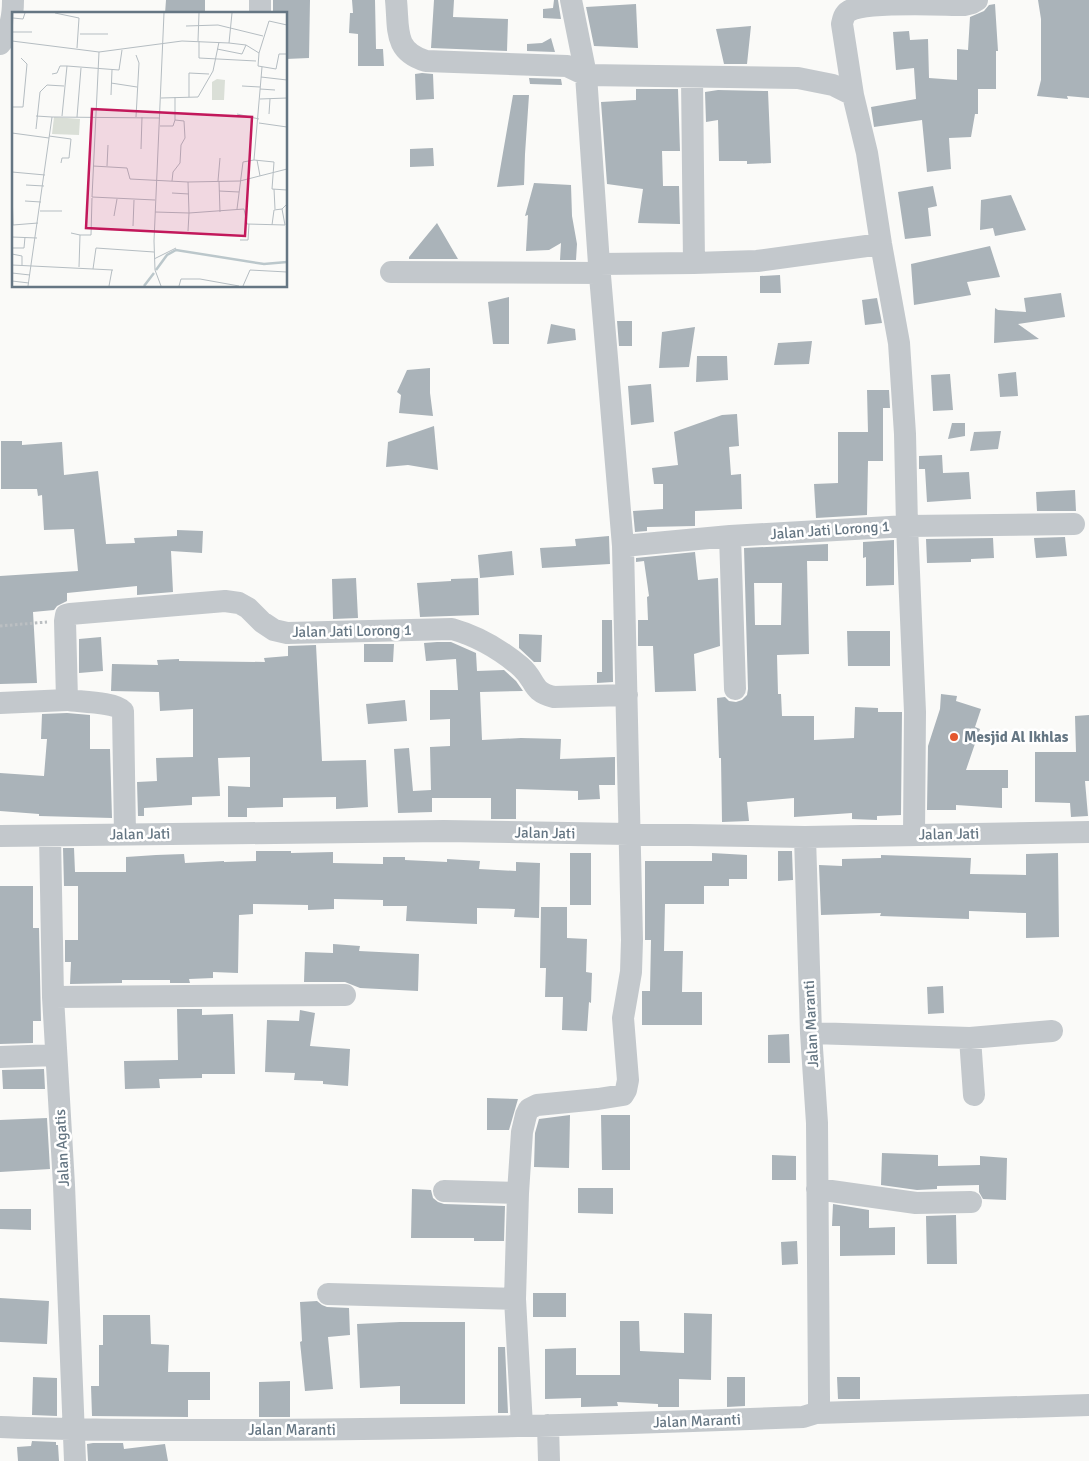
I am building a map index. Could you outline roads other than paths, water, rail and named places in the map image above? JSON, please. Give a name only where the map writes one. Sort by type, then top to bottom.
[{"type":"street","points":[[396,0],[400,40],[412,57],[426,61],[566,66],[586,75],[798,78],[833,85],[853,95]]},
{"type":"street","points":[[522,1426],[515,1299],[518,1193],[522,1132],[526,1115],[529,1108],[537,1105],[623,1095],[628,1080],[623,1018],[631,972],[632,940],[622,546],[586,75],[571,0]]},
{"type":"street","points":[[977,0],[972,4],[964,5],[886,3],[864,6],[847,11],[843,17],[842,24],[853,95],[867,153],[899,344],[905,434],[907,526],[1074,524]]},
{"type":"street","points":[[0,44],[8,33],[12,15]]},
{"type":"street","points":[[692,77],[694,263]]},
{"type":"street","points":[[391,272],[600,268],[757,260],[881,244]]},
{"type":"street","name":"Jalan Jati Lorong 1","points":[[622,546],[730,536],[907,526],[915,712],[914,835]]},
{"type":"street","points":[[730,536],[735,689]]},
{"type":"street","name":"Jalan Jati Lorong 1","points":[[67,700],[66,616],[88,611],[225,601],[239,603],[248,608],[262,622],[274,630],[287,633],[452,629],[475,637],[504,654],[530,676],[534,687],[542,694],[554,697],[627,695]]},
{"type":"street","points":[[0,703],[67,700],[112,705],[119,707],[123,711],[125,834]]},
{"type":"street","name":"Jalan Jati","points":[[0,836],[444,831],[805,837],[1089,832]]},
{"type":"street","name":"Jalan Agatis","points":[[50,836],[53,997],[64,1185],[75,1461]]},
{"type":"street","name":"Jalan Maranti","points":[[0,1427],[74,1430],[370,1430],[803,1417],[816,1413],[819,1408],[816,1123],[811,1033],[805,837]]},
{"type":"street","points":[[53,997],[346,995]]},
{"type":"street","points":[[811,1033],[970,1038],[1052,1031]]},
{"type":"street","points":[[970,1038],[974,1095]]},
{"type":"street","points":[[0,1057],[56,1056]]},
{"type":"street","points":[[817,1189],[916,1203],[971,1202]]},
{"type":"street","points":[[444,1191],[518,1193]]},
{"type":"street","points":[[328,1294],[515,1299]]},
{"type":"street","points":[[816,1413],[1089,1405]]},
{"type":"street","points":[[548,1425],[550,1461]]},
{"type":"place","name":"Mesjid Al Ikhlas","points":[[954,737]]}]
